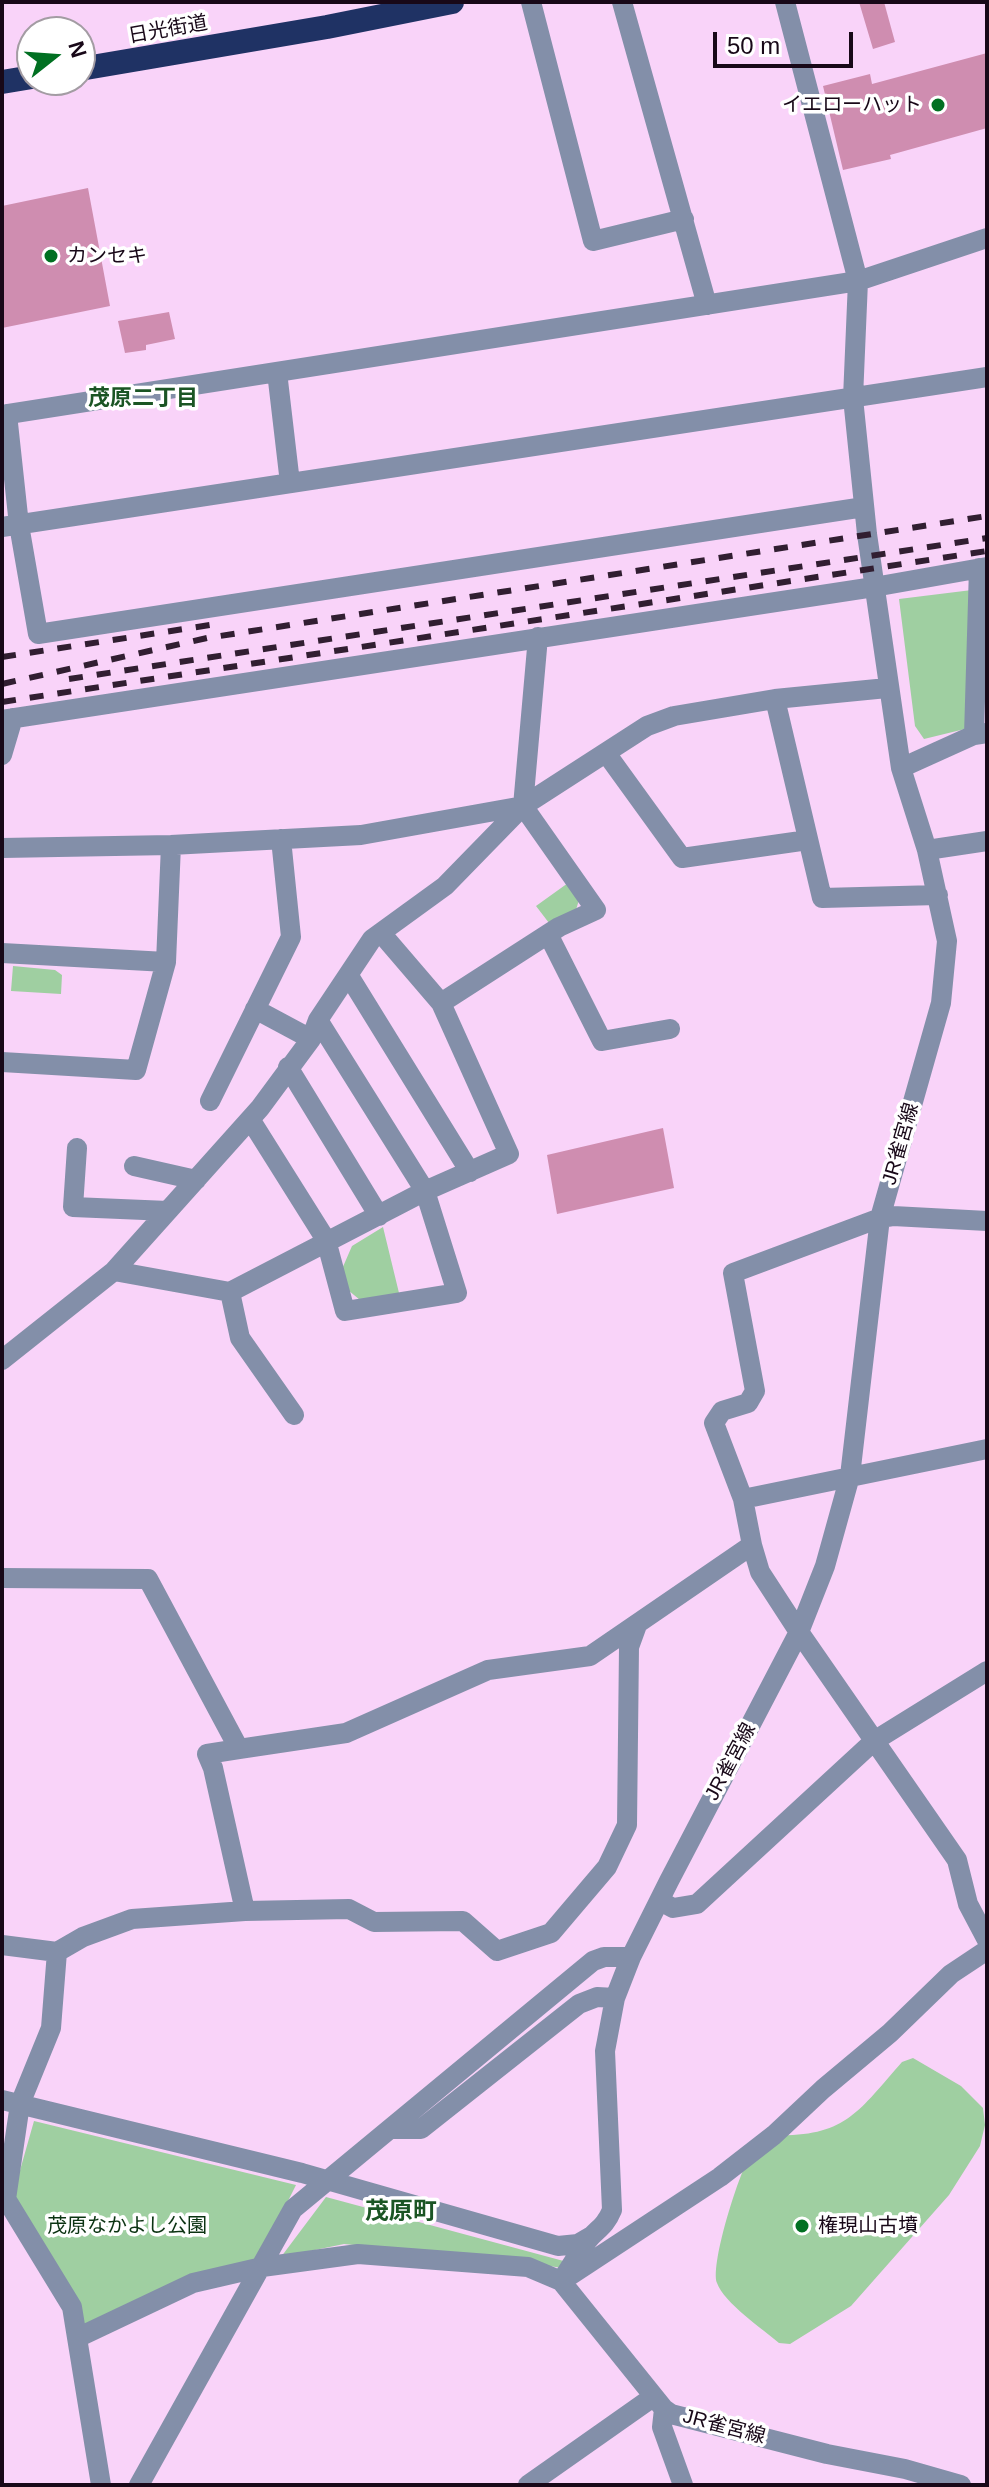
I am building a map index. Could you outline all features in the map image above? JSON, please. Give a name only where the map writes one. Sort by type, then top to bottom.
[{"type":"highway","name":"日光街道","points":[[96,66],[452,2]]},
{"type":"street","points":[[531,2],[593,241],[684,219]]},
{"type":"street","points":[[622,2],[707,305]]},
{"type":"street","name":"JR雀宮線","points":[[561,2281],[590,2237],[600,2231],[612,2210],[605,2051],[615,1998],[631,1957],[799,1632],[825,1566],[850,1476],[880,1218],[941,1003],[947,941],[927,850],[901,768],[887,688],[864,507],[853,398],[858,281],[785,2]]},
{"type":"street","points":[[864,507],[38,634],[11,526],[4,415],[858,281],[987,238]]},
{"type":"street","points":[[277,372],[290,483]]},
{"type":"street","points":[[11,526],[987,377]]},
{"type":"street","points":[[2,755],[8,719],[983,568],[981,734],[901,768]]},
{"type":"street","points":[[441,1003],[548,934],[596,910],[523,806],[538,637]]},
{"type":"street","points":[[2,1360],[114,1271],[250,1119],[315,1030],[372,939],[445,886],[523,806],[647,726],[674,716],[775,699],[887,688]]},
{"type":"street","points":[[775,699],[822,898],[938,895]]},
{"type":"street","points":[[606,753],[682,858],[808,840]]},
{"type":"street","points":[[2,848],[171,845],[361,835],[523,806]]},
{"type":"street","points":[[210,1101],[291,937],[281,839]]},
{"type":"street","points":[[927,850],[987,841]]},
{"type":"street","points":[[2,1062],[136,1070],[166,962],[171,845]]},
{"type":"street","points":[[114,1271],[230,1292],[425,1191],[509,1154],[441,1003],[381,933]]},
{"type":"street","points":[[548,934],[602,1041],[670,1029]]},
{"type":"street","points":[[2,953],[166,962]]},
{"type":"street","points":[[349,976],[470,1172]]},
{"type":"street","points":[[250,1119],[326,1240],[345,1311],[457,1293],[425,1191],[315,1030],[255,1009]]},
{"type":"street","points":[[288,1067],[379,1216]]},
{"type":"street","points":[[77,1148],[73,1207],[168,1211]]},
{"type":"street","points":[[134,1166],[196,1180]]},
{"type":"street","points":[[987,1221],[880,1218],[733,1273],[755,1391],[748,1403],[722,1411],[714,1423],[743,1499],[760,1572],[957,1860],[968,1904],[987,1940]]},
{"type":"street","points":[[230,1292],[240,1338],[294,1415]]},
{"type":"street","points":[[743,1499],[987,1449]]},
{"type":"street","points":[[245,1911],[213,1768],[207,1754],[346,1733],[488,1670],[590,1656],[752,1545]]},
{"type":"street","points":[[2,1578],[148,1579],[239,1749]]},
{"type":"street","points":[[2,1945],[57,1952],[83,1937],[132,1919],[245,1911],[349,1909],[374,1922],[463,1921],[497,1951],[551,1933],[607,1867],[627,1825],[629,1647],[637,1625]]},
{"type":"street","points":[[660,1901],[673,1908],[697,1904],[874,1741],[987,1671]]},
{"type":"street","points":[[561,2281],[720,2177],[774,2135],[890,2033],[951,1974],[987,1950]]},
{"type":"street","points":[[57,1952],[51,2028],[11,2102],[4,2199],[72,2307],[101,2485]]},
{"type":"street","points":[[139,2485],[293,2209],[325,2179],[392,2129],[593,1961],[604,1957],[631,1957]]},
{"type":"street","points":[[392,2129],[421,2129],[579,2004],[597,1997],[615,1998]]},
{"type":"street","points":[[11,2102],[325,2179],[558,2246],[578,2244],[590,2237]]},
{"type":"street","points":[[79,2337],[193,2283],[262,2267],[358,2254],[528,2267],[561,2281],[658,2403],[662,2427],[683,2485]]},
{"type":"street","points":[[528,2485],[658,2403]]},
{"type":"street","name":"JR雀宮線","points":[[658,2403],[671,2414],[961,2485]]},
{"type":"green space","points":[[972,590],[969,728],[924,739],[915,726],[899,599]]},
{"type":"green space","points":[[568,883],[579,900],[575,913],[549,923],[536,906]]},
{"type":"green space","points":[[13,966],[55,970],[62,975],[61,994],[11,991]]},
{"type":"green space","points":[[383,1227],[399,1293],[360,1300],[348,1290],[342,1269],[352,1246]]},
{"type":"green space","points":[[913,2058],[961,2086],[983,2108],[985,2125],[980,2146],[949,2195],[851,2306],[790,2344],[779,2343],[735,2307],[717,2283],[722,2238],[747,2162],[756,2147],[770,2135],[816,2132],[847,2119],[902,2062]]},
{"type":"green space","name":"茂原なかよし公園","points":[[34,2121],[296,2185],[258,2261],[85,2334],[13,2195]]},
{"type":"green space","points":[[326,2197],[571,2263],[568,2269],[519,2261],[344,2244],[281,2257]]},
{"type":"building","points":[[859,2],[884,2],[895,42],[873,49]]},
{"type":"building","points":[[987,53],[987,128],[890,155],[891,159],[843,170],[823,86],[870,74],[872,84]]},
{"type":"building","name":"カンセキ","points":[[88,188],[110,306],[2,328],[2,206]]},
{"type":"building","points":[[169,312],[175,339],[146,345],[146,350],[125,353],[118,321]]},
{"type":"building","points":[[663,1128],[674,1188],[557,1214],[547,1155]]},
{"type":"railway","points":[[2,684],[207,638],[987,516]]},
{"type":"railway","points":[[69,679],[987,538]]},
{"type":"railway","points":[[2,702],[987,551]]},
{"type":"railway","points":[[2,657],[223,623]]},
{"type":"place","name":"イエローハット","points":[[938,105]]},
{"type":"place","name":"カンセキ","points":[[51,256]]},
{"type":"place","name":"権現山古墳","points":[[802,2226]]},
{"type":"district","name":"茂原二丁目","points":[[143,399]]},
{"type":"district","name":"茂原町","points":[[401,2212]]}]
